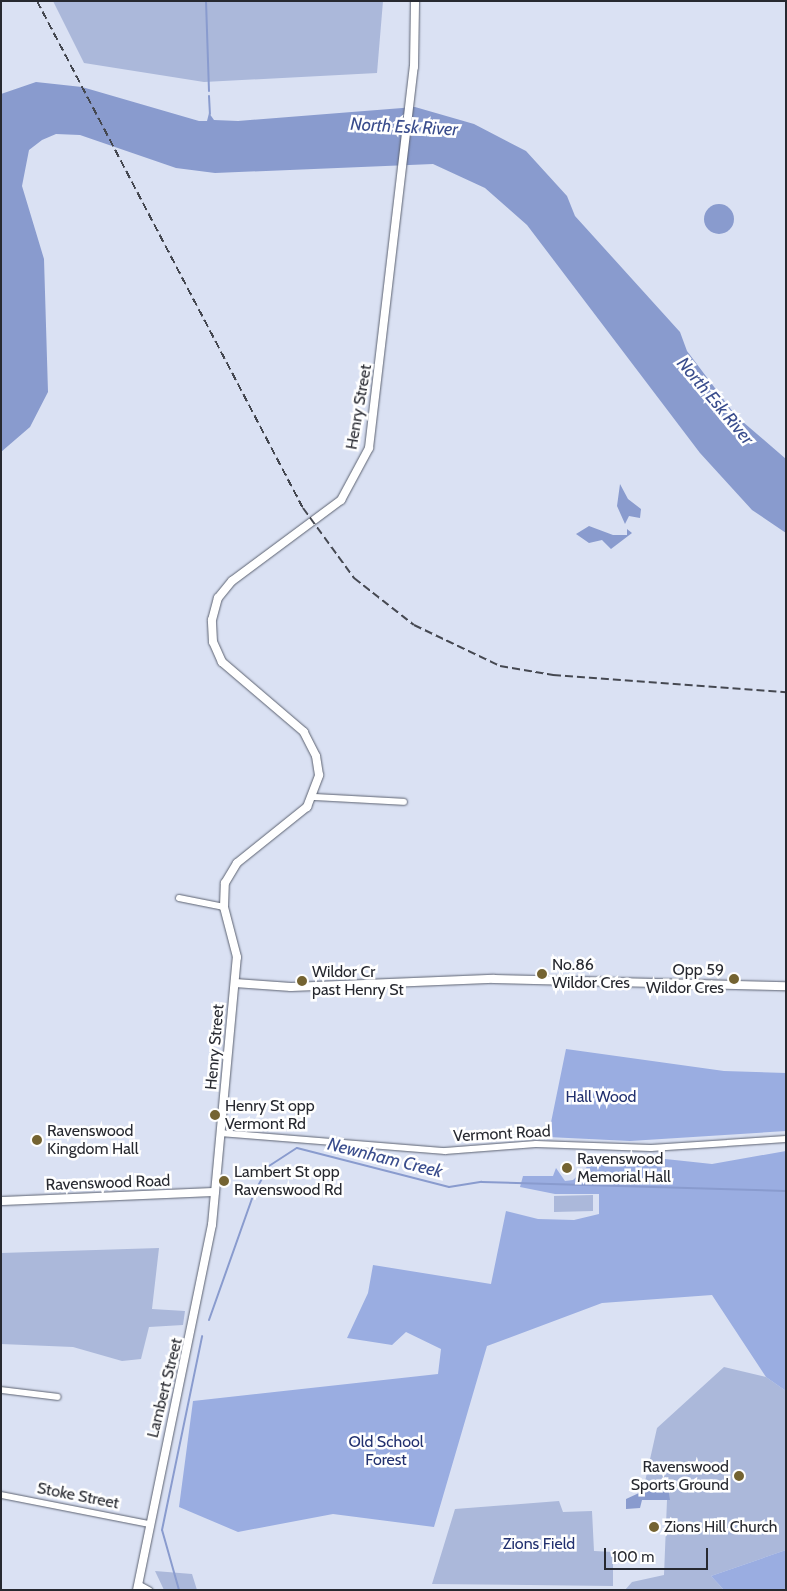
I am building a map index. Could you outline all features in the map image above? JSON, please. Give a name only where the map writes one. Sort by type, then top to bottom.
[{"type":"street","name":"Henry Street","points":[[215,1192],[235,983],[236,940],[224,907],[223,892],[232,869],[297,818],[314,798],[318,766],[309,739],[222,662],[213,642],[212,620],[228,585],[330,511],[363,463],[376,412],[414,67],[415,1]]},
{"type":"street","points":[[314,798],[404,802]]},
{"type":"street","points":[[179,898],[224,907]]},
{"type":"street","points":[[235,983],[291,987],[494,979],[786,986]]},
{"type":"street","name":"Vermont Road","points":[[220,1133],[445,1151],[536,1144],[650,1148],[786,1139]]},
{"type":"street","name":"Ravenswood Road","points":[[1,1201],[215,1192]]},
{"type":"street","name":"Lambert Street","points":[[137,1587],[149,1524],[200,1300],[215,1192]]},
{"type":"street","points":[[1,1390],[58,1397]]},
{"type":"street","name":"Stoke Street","points":[[1,1495],[149,1524]]},
{"type":"street","points":[[137,1587],[149,1590]]},
{"type":"green space","points":[[53,1],[383,1],[377,73],[204,82],[84,63]]},
{"type":"green space","name":"Hall Wood","points":[[566,1049],[724,1071],[786,1073],[786,1131],[630,1141],[548,1137]]},
{"type":"green space","name":"Old School Forest","points":[[786,1151],[786,1391],[766,1377],[712,1295],[602,1303],[487,1346],[434,1527],[333,1514],[238,1532],[179,1507],[193,1401],[438,1374],[441,1349],[406,1332],[392,1345],[347,1338],[368,1293],[373,1265],[491,1284],[506,1211],[538,1219],[574,1220],[599,1214],[599,1194],[555,1194],[520,1187],[523,1176],[553,1176],[556,1168],[565,1181],[573,1180],[593,1161],[656,1158],[712,1164]]},
{"type":"green space","points":[[593,1195],[593,1211],[554,1212],[554,1196]]},
{"type":"green space","points":[[159,1248],[152,1309],[185,1311],[183,1325],[149,1327],[141,1359],[122,1361],[73,1347],[1,1344],[1,1253]]},
{"type":"green space","points":[[724,1367],[766,1377],[786,1391],[786,1550],[711,1576],[724,1590],[625,1590],[632,1582],[664,1575],[667,1500],[644,1486],[657,1428]]},
{"type":"green space","name":"Zions Field","points":[[559,1501],[563,1512],[592,1511],[594,1551],[613,1552],[613,1586],[432,1584],[455,1509]]},
{"type":"green space","points":[[786,1550],[786,1590],[724,1590],[711,1576]]},
{"type":"green space","points":[[155,1571],[192,1574],[197,1590],[164,1590]]},
{"type":"water","name":"North Esk River","points":[[36,82],[82,87],[199,121],[207,121],[209,113],[214,120],[238,121],[415,107],[474,124],[526,151],[567,196],[575,216],[680,332],[687,351],[736,416],[786,459],[786,533],[752,510],[700,453],[527,225],[485,188],[433,164],[215,173],[176,168],[80,135],[56,134],[42,140],[29,150],[22,186],[44,259],[48,392],[30,427],[1,452],[1,94]]},
{"type":"water","points":[[719,204],[730,208],[734,219],[730,230],[719,234],[708,230],[704,219],[708,208]]},
{"type":"water","points":[[620,484],[628,499],[641,509],[640,518],[629,516],[625,524],[617,506]]},
{"type":"water","points":[[589,526],[613,535],[627,535],[627,529],[632,533],[611,549],[602,540],[589,543],[576,534]]},
{"type":"water","points":[[652,1487],[668,1488],[670,1500],[642,1500],[640,1508],[626,1509],[626,1499]]},
{"type":"waterway","points":[[206,1],[209,91]]},
{"type":"waterway","points":[[209,96],[210,114]]},
{"type":"waterway","name":"Newnham Creek","points":[[209,1320],[254,1193],[269,1166],[297,1148],[449,1187],[482,1182],[786,1191]]},
{"type":"waterway","name":"Newnham Creek","points":[[179,1590],[162,1530],[202,1336]]},
{"type":"railway","points":[[37,1],[303,508],[354,578],[414,625],[500,666],[553,675],[786,692]]},
{"type":"place","name":"No.86 Wildor Cres","points":[[542,974]]},
{"type":"place","name":"Opp 59 Wildor Cres","points":[[734,979]]},
{"type":"place","name":"Wildor Cr past Henry St","points":[[302,981]]},
{"type":"place","name":"Henry St opp Vermont Rd","points":[[215,1115]]},
{"type":"place","name":"Ravenswood Kingdom Hall","points":[[37,1140]]},
{"type":"place","name":"Ravenswood Memorial Hall","points":[[567,1168]]},
{"type":"place","name":"Lambert St opp Ravenswood Rd","points":[[224,1181]]},
{"type":"place","name":"Ravenswood Sports Ground","points":[[739,1476]]},
{"type":"place","name":"Zions Hill Church","points":[[654,1527]]}]
